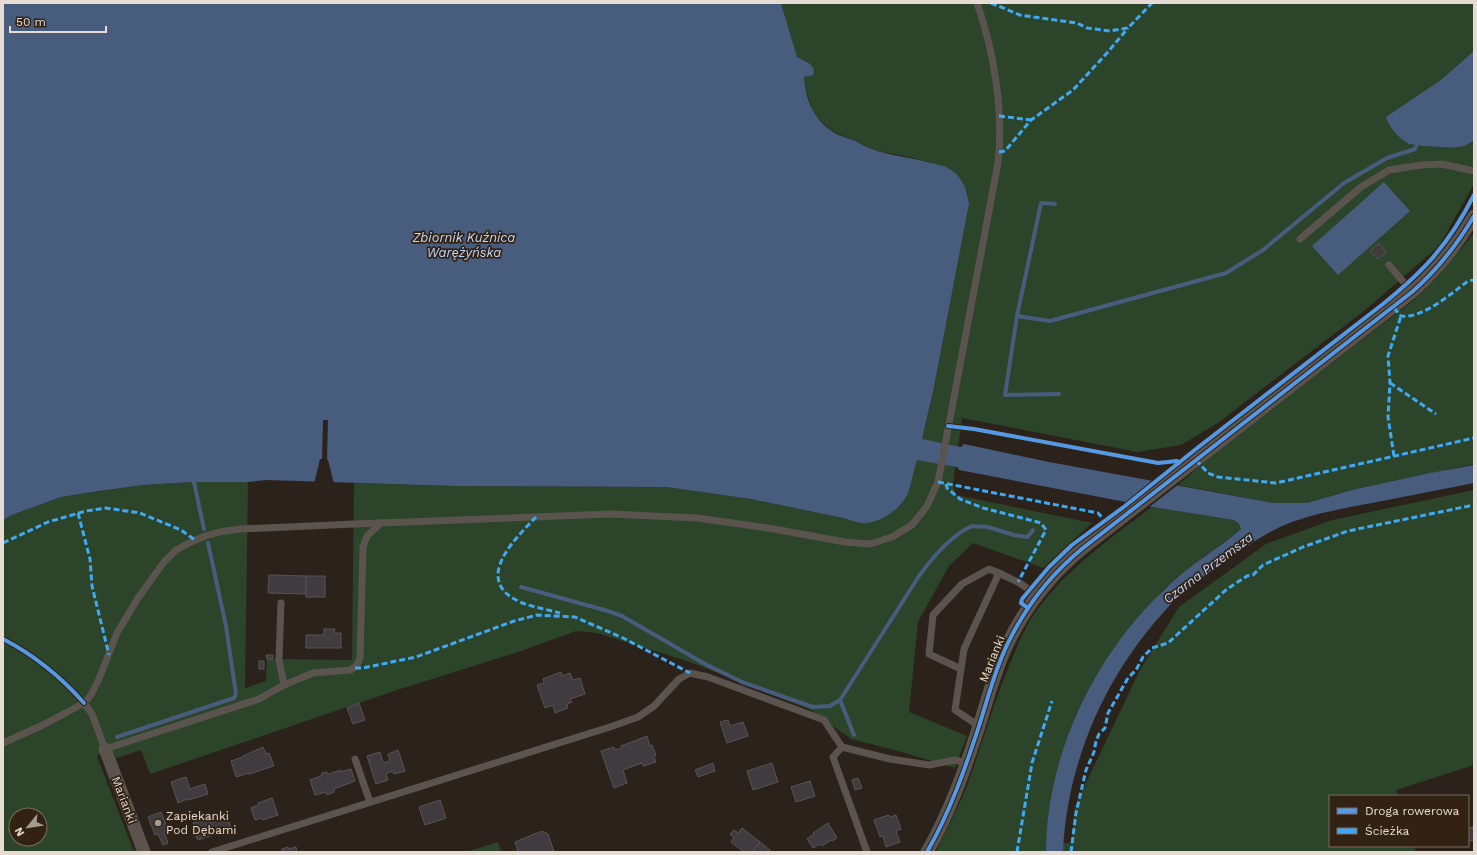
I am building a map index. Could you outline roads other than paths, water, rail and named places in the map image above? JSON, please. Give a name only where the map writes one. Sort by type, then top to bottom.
[{"type":"street","name":"Marianki","points":[[927,852],[949,808],[979,726],[994,678],[1008,643],[1037,595],[1053,575],[1074,555],[1412,292],[1446,258],[1474,216]]},
{"type":"street","name":"Marianki","points":[[105,749],[144,852]]},
{"type":"lane","points":[[3,743],[43,725],[84,703],[91,695],[117,633],[134,604],[164,562],[176,550],[204,536],[219,532],[240,529],[605,514],[697,518],[750,525],[845,542],[870,544],[892,538],[906,529],[917,520],[931,500],[940,473],[999,152],[999,122],[993,64],[984,23],[977,3]]},
{"type":"lane","points":[[1300,239],[1361,187],[1389,170],[1422,165],[1442,164],[1474,171]]},
{"type":"lane","points":[[1389,266],[1412,292]]},
{"type":"lane","points":[[84,703],[92,714],[105,749],[258,698],[313,673],[351,670],[357,666],[360,658],[363,547],[367,536],[381,523]]},
{"type":"lane","points":[[961,669],[930,654],[933,614],[962,584],[990,569],[1018,582],[1037,595]]},
{"type":"lane","points":[[979,726],[955,710],[964,649],[999,573]]},
{"type":"lane","points":[[281,603],[279,660],[284,685]]},
{"type":"lane","points":[[212,852],[638,717],[654,706],[679,679],[690,673],[708,677],[824,720],[842,747],[890,759],[929,765],[955,760],[966,763]]},
{"type":"lane","points":[[842,747],[833,757],[867,852]]},
{"type":"lane","points":[[355,759],[370,802]]},
{"type":"water","name":"Zbiornik Kuźnica Warężyńska","points":[[3,3],[781,3],[797,57],[810,64],[814,69],[813,75],[804,77],[806,92],[811,106],[824,125],[842,136],[877,151],[946,167],[956,173],[967,192],[969,204],[934,387],[922,439],[961,447],[964,444],[1049,462],[1273,503],[1307,503],[1352,490],[1474,465],[1474,483],[1331,511],[1292,522],[1275,529],[1228,559],[1179,596],[1155,622],[1133,651],[1113,681],[1097,713],[1084,746],[1073,781],[1066,816],[1063,852],[1046,852],[1048,816],[1055,780],[1065,745],[1079,710],[1096,677],[1116,646],[1138,617],[1163,591],[1189,568],[1241,529],[1239,524],[1234,520],[1152,507],[959,470],[957,467],[917,460],[905,499],[897,509],[885,517],[867,523],[751,499],[666,487],[454,486],[267,480],[248,482],[194,482],[143,485],[93,492],[61,497],[12,515],[3,520]]},
{"type":"water","points":[[1474,51],[1474,140],[1459,147],[1445,147],[1410,144],[1399,137],[1392,129],[1386,117],[1441,80]]},
{"type":"water","points":[[1384,182],[1410,211],[1338,275],[1312,246]]},
{"type":"waterway","points":[[1059,394],[1005,395],[1017,316],[1050,321],[1226,273],[1263,250],[1344,183],[1387,158],[1415,149],[1417,144]]},
{"type":"waterway","points":[[1017,316],[1041,203],[1055,204]]},
{"type":"waterway","points":[[194,482],[204,529]]},
{"type":"waterway","points":[[521,587],[622,616],[705,664],[742,682],[813,707],[830,706],[840,700],[919,576],[950,541],[972,526],[988,527],[1014,535],[1027,537],[1033,530]]},
{"type":"waterway","points":[[117,737],[234,698],[236,694],[226,626],[208,543]]},
{"type":"waterway","points":[[840,700],[854,735]]},
{"type":"place","name":"Zapiekanki Pod Dębami","points":[[158,823]]},
{"type":"water label","name":"Czarna Przemsza","points":[[1208,568]]}]
